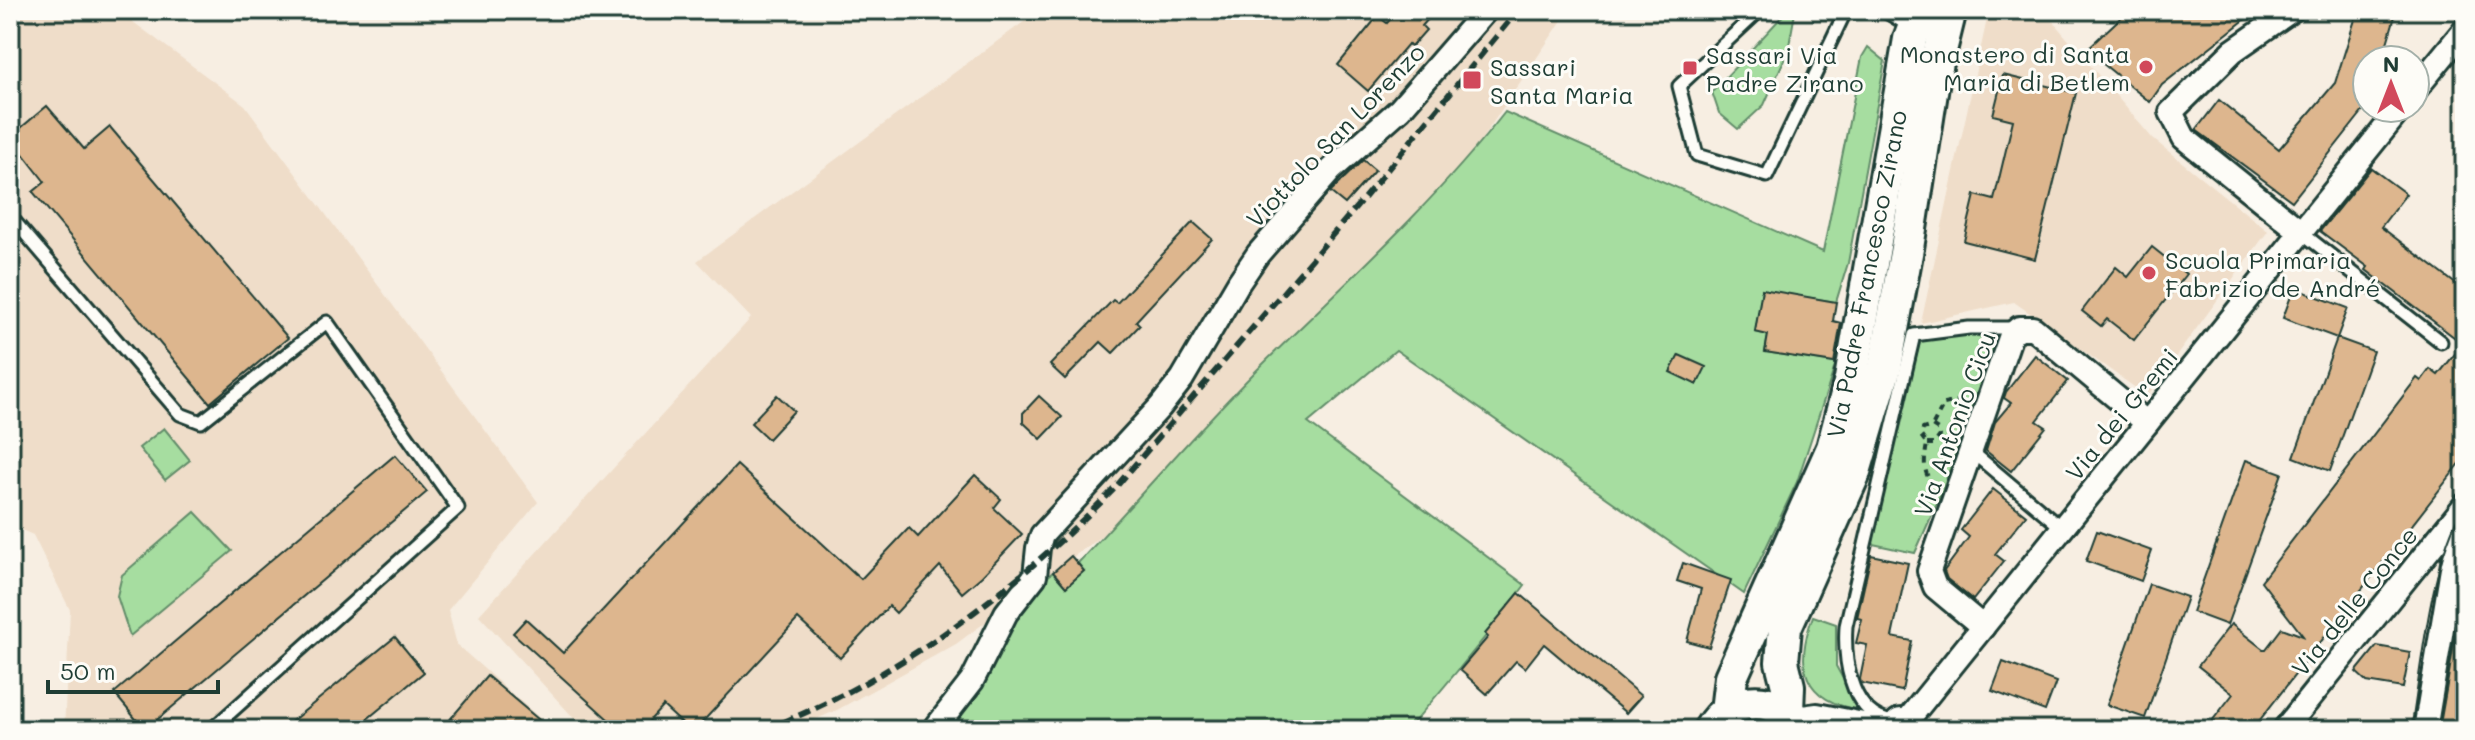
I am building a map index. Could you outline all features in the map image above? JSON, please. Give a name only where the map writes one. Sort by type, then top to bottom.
[{"type":"main road","name":"Via Padre Francesco Zirano","points":[[1718,720],[1731,677],[1833,448],[1851,379],[1910,39],[1950,10]]},
{"type":"main road","name":"Via Padre Francesco Zirano","points":[[1798,712],[1782,662],[1785,627],[1853,475],[1885,367],[1933,79],[1925,28]]},
{"type":"main road","points":[[1718,720],[1741,703],[1757,701],[1798,712]]},
{"type":"street","name":"Viottolo San Lorenzo","points":[[934,730],[972,681],[1006,613],[1035,576],[1042,535],[1182,379],[1258,254],[1331,170],[1400,109],[1486,10]]},
{"type":"street","points":[[2292,10],[2233,51],[2171,112],[2184,138],[2301,232]]},
{"type":"street","points":[[2431,70],[2465,29]]},
{"type":"street","name":"Via dei Gremi","points":[[1886,728],[1916,711],[2388,124]]},
{"type":"street","name":"Via Antonio Cicu","points":[[1983,627],[1935,587],[1929,571],[2011,335],[2019,328],[2033,328],[2147,423]]},
{"type":"street","name":"Via delle Conce","points":[[2284,730],[2465,505]]},
{"type":"street","points":[[2425,730],[2465,521]]},
{"type":"street","points":[[1798,712],[1886,728]]},
{"type":"lane","points":[[1760,10],[1679,86],[1697,155],[1767,176],[1846,10]]},
{"type":"lane","points":[[1883,10],[1925,28]]},
{"type":"lane","points":[[10,216],[180,414],[201,422],[327,322],[458,508],[211,730]]},
{"type":"lane","points":[[2301,232],[2441,342]]},
{"type":"lane","points":[[1886,728],[1868,711],[1853,686],[1844,654],[1847,616],[1914,335],[1969,328],[2019,328]]},
{"type":"lane","points":[[1971,451],[2062,528]]},
{"type":"path","points":[[1932,426],[1944,404],[1957,399],[1988,403]]},
{"type":"path","points":[[1932,426],[1940,436],[1934,444],[1927,444],[1921,432],[1932,426]]},
{"type":"path","points":[[1927,444],[1924,463],[1929,481],[1954,500]]},
{"type":"shaded area","points":[[10,10],[117,10],[245,105],[538,502],[448,610],[457,645],[553,730],[64,730],[70,610],[33,535],[10,525]]},
{"type":"shaded area","points":[[1040,10],[1569,10],[1467,161],[1368,263],[1262,365],[1104,534],[956,644],[837,710],[792,730],[585,730],[479,615],[751,318],[697,261]]},
{"type":"shaded area","points":[[1989,10],[2043,10],[2153,139],[2268,231],[2147,396],[2014,302],[1921,323]]},
{"type":"green space","points":[[1788,10],[1795,10],[1795,13],[1788,51],[1764,105],[1738,129],[1719,113],[1712,92]]},
{"type":"green space","points":[[1868,47],[1885,61],[1848,263],[1836,302],[1762,290],[1755,332],[1768,335],[1765,352],[1836,363],[1797,482],[1744,594],[1396,350],[1308,423],[1525,585],[1468,659],[1407,730],[946,730],[1006,613],[1053,572],[1066,587],[1084,571],[1078,563],[1194,436],[1419,210],[1505,112],[1823,252],[1862,57]]},
{"type":"green space","points":[[1966,334],[1996,339],[1942,492],[1915,553],[1868,543],[1921,338]]},
{"type":"green space","points":[[164,428],[190,460],[165,480],[139,448]]},
{"type":"green space","points":[[195,512],[232,551],[130,636],[117,596],[122,575]]},
{"type":"green space","points":[[1813,616],[1836,624],[1836,666],[1860,710],[1826,699],[1808,678],[1804,651]]},
{"type":"building","points":[[1398,10],[1436,10],[1422,26],[1426,30],[1411,47],[1408,44],[1368,91],[1338,65],[1378,16],[1387,23]]},
{"type":"building","name":"Monastero di Santa Maria di Betlem","points":[[2129,10],[2257,10],[2162,85],[2150,102],[2086,50]]},
{"type":"building","points":[[2358,10],[2396,13],[2387,44],[2351,44],[2353,124],[2292,201],[2196,130],[2219,100],[2279,149],[2335,83]]},
{"type":"building","points":[[2003,75],[2076,93],[2035,259],[1964,241],[1975,195],[1994,200],[2013,120],[1993,115]]},
{"type":"building","points":[[47,106],[84,149],[110,127],[288,338],[210,403],[33,192],[45,182],[10,137]]},
{"type":"building","points":[[1363,160],[1375,170],[1345,204],[1330,192]]},
{"type":"building","points":[[2371,168],[2406,194],[2381,227],[2465,291],[2465,457],[2252,730],[2205,730],[2233,694],[2198,666],[2231,624],[2263,649],[2282,628],[2303,636],[2261,581],[2417,378],[2421,381],[2430,369],[2438,375],[2463,344],[2320,231]]},
{"type":"building","points":[[1193,222],[1212,239],[1136,321],[1140,325],[1113,353],[1101,342],[1065,379],[1050,365],[1113,300],[1117,303]]},
{"type":"building","points":[[2152,247],[2186,274],[2134,340],[2107,319],[2101,326],[2082,311],[2116,267],[2128,277]]},
{"type":"building","points":[[2294,288],[2348,308],[2337,338],[2283,318]]},
{"type":"building","points":[[1762,289],[1836,302],[1833,321],[1841,323],[1834,363],[1765,352],[1768,335],[1755,332]]},
{"type":"building","points":[[2337,338],[2373,351],[2330,471],[2294,457]]},
{"type":"building","points":[[1679,355],[1706,367],[1697,385],[1670,372]]},
{"type":"building","points":[[2035,355],[2068,381],[2037,421],[2046,427],[2011,471],[1986,451],[1995,422],[2011,403],[2004,398],[2006,392]]},
{"type":"building","points":[[777,395],[794,411],[768,439],[751,423]]},
{"type":"building","points":[[1039,396],[1062,417],[1041,439],[1023,422],[1023,413]]},
{"type":"building","points":[[395,455],[427,492],[145,730],[114,693]]},
{"type":"building","points":[[2246,460],[2282,473],[2227,625],[2192,612]]},
{"type":"building","points":[[737,465],[861,579],[909,528],[918,537],[975,475],[1001,499],[994,508],[1022,534],[962,593],[940,566],[896,613],[889,606],[840,658],[798,619],[695,730],[689,730],[663,706],[641,730],[620,730],[513,633],[526,619],[563,653]]},
{"type":"building","points":[[1993,489],[2026,515],[1995,554],[2004,561],[1973,600],[1947,579],[1944,571],[1969,537],[1961,530]]},
{"type":"building","points":[[2097,531],[2152,551],[2141,581],[2086,561]]},
{"type":"building","points":[[1871,555],[1908,563],[1892,637],[1912,641],[1902,691],[1861,683],[1860,679],[1867,645],[1856,643],[1862,619],[1857,618]]},
{"type":"building","points":[[1071,556],[1084,571],[1066,587],[1053,572]]},
{"type":"building","points":[[1683,563],[1731,580],[1709,647],[1687,641],[1701,589],[1677,581]]},
{"type":"building","points":[[2149,584],[2187,597],[2145,718],[2107,705]]},
{"type":"building","points":[[1519,593],[1641,696],[1626,713],[1544,644],[1525,668],[1516,661],[1487,694],[1460,670]]},
{"type":"building","points":[[2456,633],[2465,634],[2465,730],[2439,730]]},
{"type":"building","points":[[395,637],[424,672],[354,730],[281,730]]},
{"type":"building","points":[[2377,646],[2410,652],[2403,688],[2367,682],[2356,672]]},
{"type":"building","points":[[2003,662],[2056,682],[2045,711],[1992,691]]},
{"type":"building","points":[[487,676],[551,730],[441,730]]},
{"type":"tram line","points":[[2411,730],[2435,584],[2443,555],[2465,503]]},
{"type":"railway","points":[[766,730],[838,697],[950,630],[1019,576],[1084,518],[1115,488],[1365,197],[1518,10]]},
{"type":"place","name":"Monastero di Santa Maria di Betlem","points":[[2146,67]]},
{"type":"place","name":"Sassari Via Padre Zirano","points":[[1690,68]]},
{"type":"place","name":"Sassari Santa Maria","points":[[1472,80]]},
{"type":"place","name":"Scuola Primaria Fabrizio de André","points":[[2149,273]]}]
